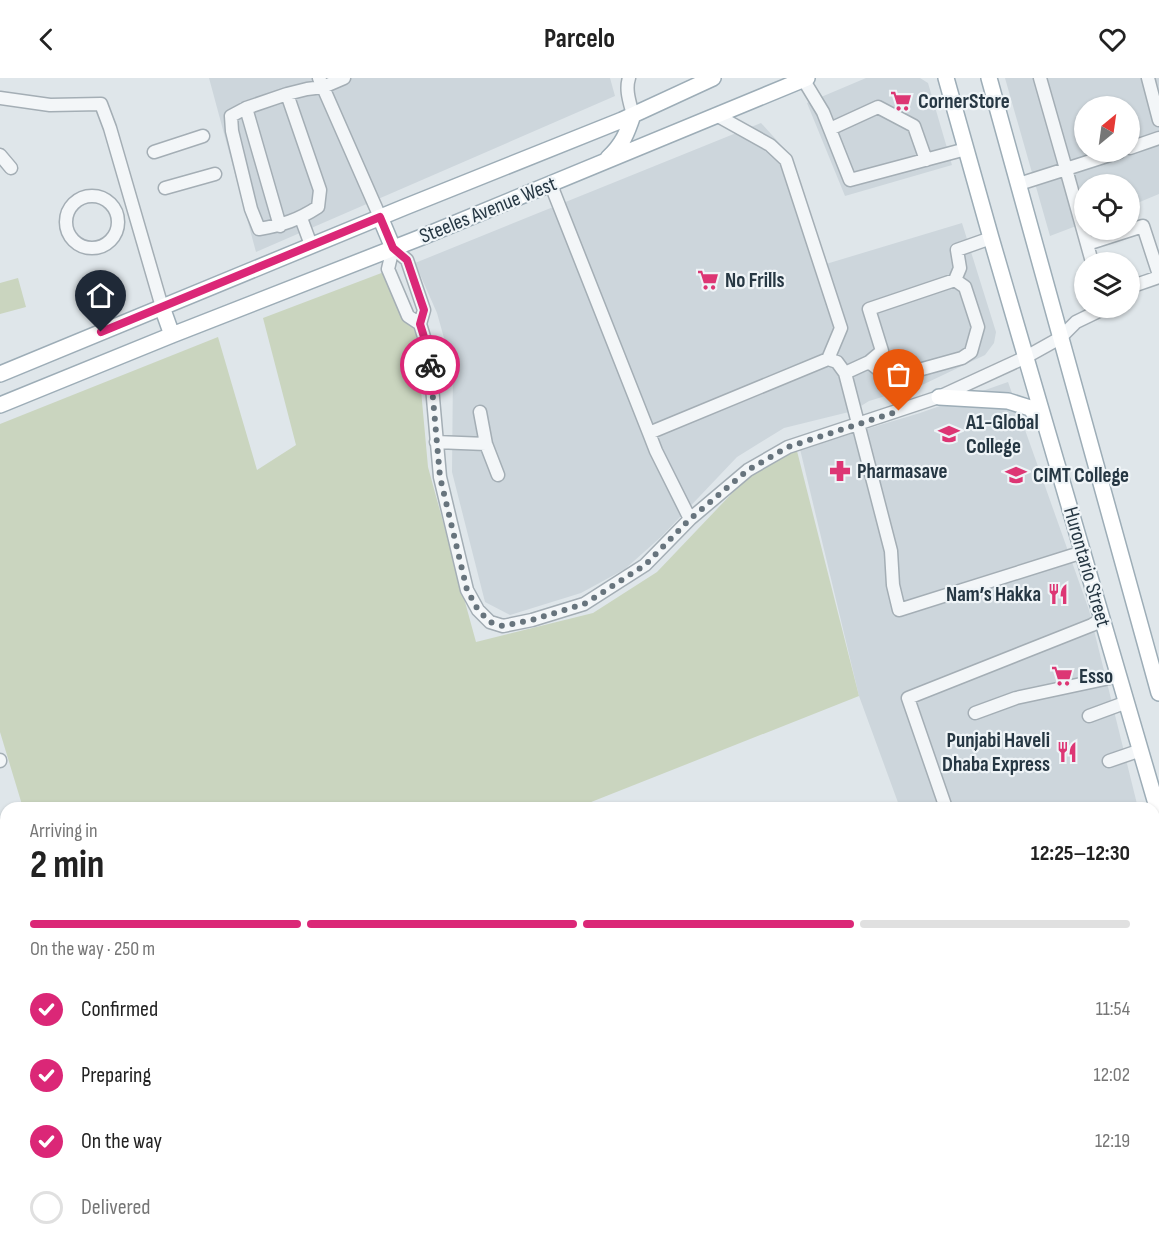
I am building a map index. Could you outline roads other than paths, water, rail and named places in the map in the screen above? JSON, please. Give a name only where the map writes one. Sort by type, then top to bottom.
[{"type":"main road","name":"Steeles Avenue West","points":[[0,374],[633,115],[713,78]]},
{"type":"main road","points":[[936,78],[956,113]]},
{"type":"main road","name":"Hurontario Street","points":[[946,78],[1156,802]]},
{"type":"main road","name":"Hurontario Street","points":[[991,78],[1060,338],[1159,693]]},
{"type":"main road","name":"Steeles Avenue West","points":[[0,405],[551,185],[805,79]]},
{"type":"main road","points":[[604,162],[622,144],[633,115]]},
{"type":"main road","points":[[380,217],[393,248]]},
{"type":"main road","points":[[162,307],[172,335]]},
{"type":"main road","points":[[939,398],[1008,401],[1030,408],[1046,427]]},
{"type":"street","points":[[287,94],[320,190],[318,207],[301,218],[280,226],[259,229],[251,209],[232,130],[231,116],[246,108],[287,94],[344,78]]},
{"type":"street","points":[[629,78],[628,93],[633,115]]},
{"type":"street","points":[[1040,78],[1089,252]]},
{"type":"street","points":[[1148,78],[1159,120]]},
{"type":"street","points":[[805,79],[823,112],[850,180],[966,149]]},
{"type":"street","points":[[321,83],[380,217]]},
{"type":"street","points":[[0,98],[50,105],[101,104],[162,307]]},
{"type":"street","points":[[246,108],[280,226]]},
{"type":"street","points":[[830,129],[878,108],[914,126],[926,160]]},
{"type":"street","points":[[649,433],[828,358],[841,328],[786,160],[770,145],[718,116]]},
{"type":"street","points":[[154,152],[203,136]]},
{"type":"street","points":[[1140,145],[1159,138]]},
{"type":"street","points":[[0,155],[10,168]]},
{"type":"street","points":[[1019,184],[1088,162]]},
{"type":"street","points":[[165,188],[215,174]]},
{"type":"street","points":[[551,185],[656,451],[690,519]]},
{"type":"street","points":[[94,196],[104,199],[112,205],[117,214],[118,225],[115,235],[109,243],[100,248],[90,249],[80,246],[66,230],[65,220],[68,210],[74,202],[84,197],[94,196]]},
{"type":"street","points":[[117,214],[135,216]]},
{"type":"street","points":[[301,218],[311,245]]},
{"type":"street","points":[[1087,244],[1143,226],[1159,276],[1140,283]]},
{"type":"street","points":[[846,373],[869,362],[882,351],[869,309],[955,280],[960,268],[957,250],[991,238]]},
{"type":"street","points":[[420,324],[408,315],[388,269],[393,248],[407,260],[424,310],[420,324],[429,353],[440,477],[467,590],[478,610],[490,622],[503,626],[532,620],[584,604],[645,565],[690,519],[748,470],[788,447],[939,398],[1026,357],[1060,338],[1076,322],[1084,318]]},
{"type":"street","points":[[869,362],[883,373],[897,376],[962,358],[971,352],[978,327],[965,287],[955,280]]},
{"type":"street","points":[[828,358],[837,362],[846,373],[891,551],[893,585],[899,610],[1083,552]]},
{"type":"street","points":[[480,412],[486,444],[498,475]]},
{"type":"street","points":[[436,442],[486,444]]},
{"type":"street","points":[[944,802],[908,698],[1102,619]]},
{"type":"street","points":[[975,713],[1016,698],[1119,676]]},
{"type":"street","points":[[1089,716],[1127,702]]},
{"type":"street","points":[[1109,761],[1141,750]]},
{"type":"place","name":"CornerStore","points":[[901,101]]},
{"type":"place","name":"No Frills","points":[[708,280]]},
{"type":"place","name":"A1-Global College","points":[[949,434]]},
{"type":"place","name":"Pharmasave","points":[[840,471]]},
{"type":"place","name":"CIMT College","points":[[1016,475]]},
{"type":"place","name":"Nam’s Hakka","points":[[1058,594]]},
{"type":"place","name":"Esso","points":[[1062,676]]},
{"type":"place","name":"Punjabi Haveli Dhaba Express","points":[[1067,752]]}]
